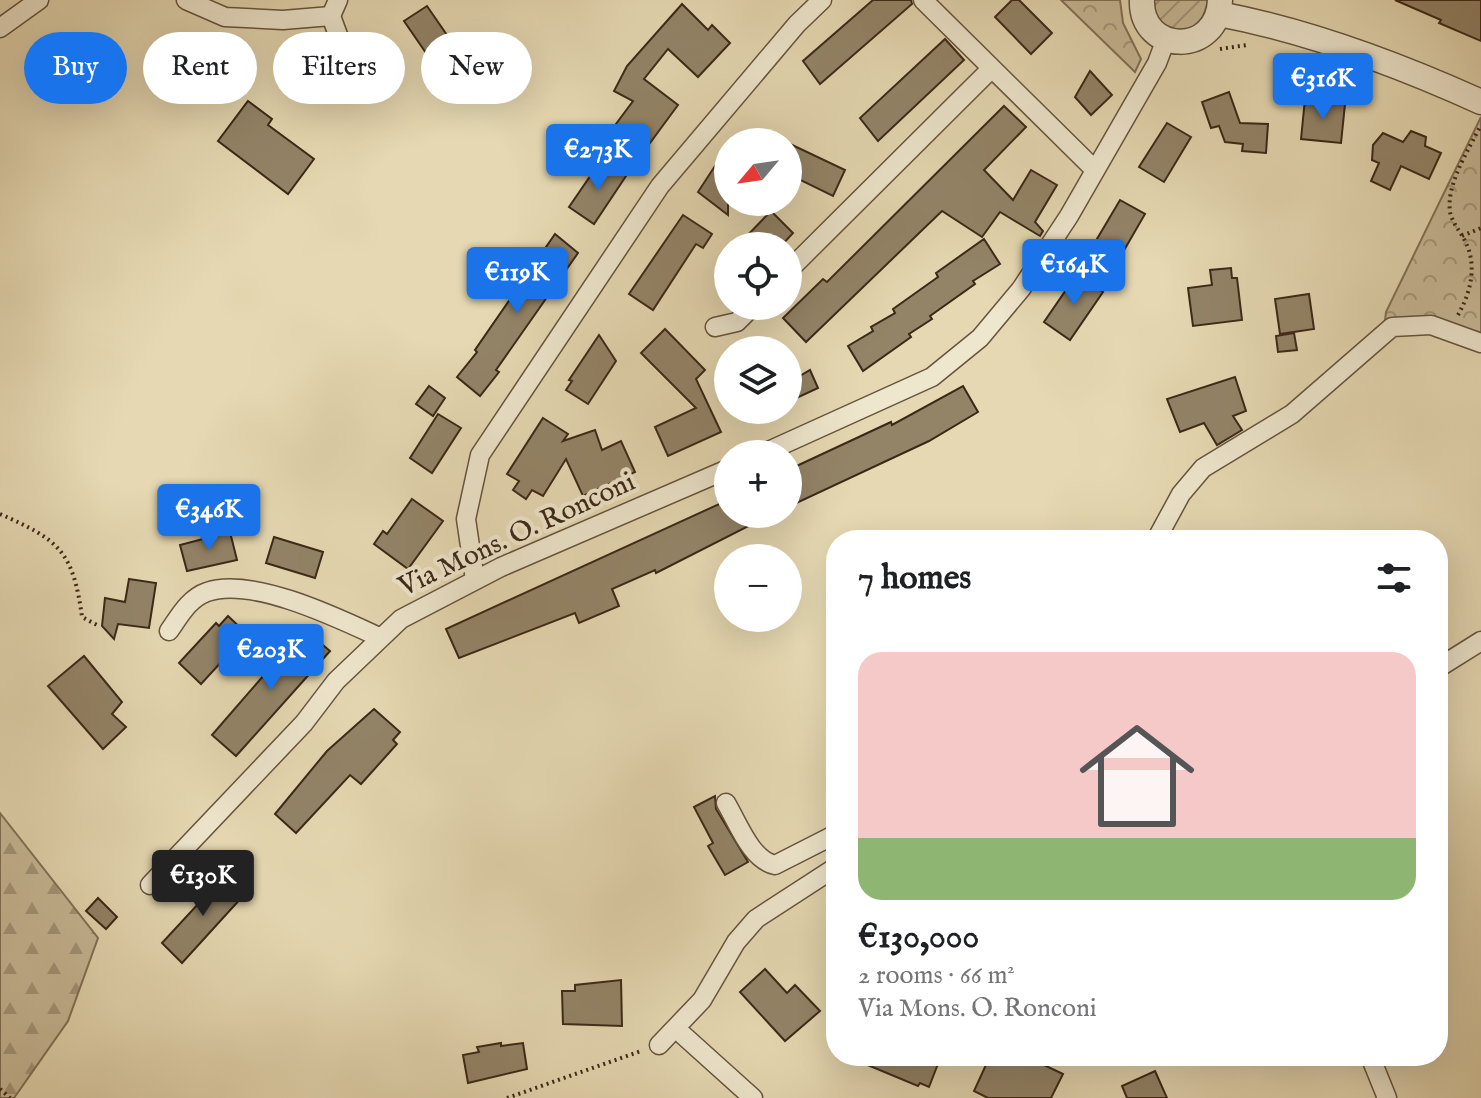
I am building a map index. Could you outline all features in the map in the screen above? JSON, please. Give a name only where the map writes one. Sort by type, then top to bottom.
[{"type":"street","points":[[0,28],[39,0]]},
{"type":"street","points":[[186,0],[225,17],[283,20],[335,8],[340,32]]},
{"type":"street","points":[[475,580],[466,519],[480,455],[660,186],[759,68],[822,0]]},
{"type":"street","points":[[923,0],[1094,169]]},
{"type":"street","points":[[1142,0],[1146,21],[1166,39],[1187,42],[1198,38],[1214,24],[1219,7],[1398,66],[1481,102]]},
{"type":"street","points":[[793,440],[932,377],[980,338],[1021,289],[1069,216],[1157,63],[1166,39]]},
{"type":"street","points":[[802,257],[991,69]]},
{"type":"street","points":[[715,327],[739,320]]},
{"type":"street","points":[[1161,530],[1181,494],[1203,468],[1292,414],[1392,327],[1431,325],[1481,343]]},
{"type":"street","name":"Via Mons. O. Ronconi","points":[[150,885],[304,723],[336,681],[401,619],[475,580],[714,475]]},
{"type":"street","points":[[169,631],[185,608],[206,592],[227,589],[274,595],[326,613],[379,637]]},
{"type":"street","points":[[1448,662],[1481,641]]},
{"type":"street","points":[[726,803],[756,854],[767,863],[775,865],[826,839]]},
{"type":"street","points":[[659,1045],[702,1000],[736,942],[756,919],[826,874]]},
{"type":"street","points":[[683,1035],[753,1098]]},
{"type":"street","points":[[1374,1066],[1387,1098]]},
{"type":"path","points":[[1218,50],[1258,44]]},
{"type":"path","points":[[1449,332],[1471,282],[1470,250],[1450,213],[1450,198],[1481,125]]},
{"type":"path","points":[[1462,236],[1481,228]]},
{"type":"path","points":[[0,514],[46,535],[76,575],[82,617],[99,626]]},
{"type":"path","points":[[507,1098],[659,1045]]},
{"type":"path","points":[[0,1089],[10,1098]]},
{"type":"green space","points":[[1061,0],[1120,0],[1123,23],[1141,59],[1135,72]]},
{"type":"green space","points":[[1152,0],[1208,0],[1201,19],[1184,30],[1158,21]]},
{"type":"green space","points":[[1481,117],[1481,340],[1385,321],[1386,312]]},
{"type":"green space","points":[[0,813],[98,938],[68,1021],[14,1098],[0,1098]]},
{"type":"building","points":[[873,0],[911,0],[912,4],[820,84],[803,61]]},
{"type":"building","points":[[1012,0],[1019,0],[1052,33],[1031,54],[995,17]]},
{"type":"building","points":[[1395,0],[1481,0],[1481,41],[1439,23],[1441,20]]},
{"type":"building","points":[[682,4],[708,30],[712,25],[730,43],[698,77],[668,49],[644,79],[678,105],[644,151],[613,128],[633,101],[614,91],[627,66]]},
{"type":"building","points":[[427,6],[445,32],[421,32],[421,46],[404,21]]},
{"type":"building","points":[[945,39],[964,60],[878,141],[860,118]]},
{"type":"building","points":[[1090,71],[1112,95],[1091,115],[1075,97]]},
{"type":"building","points":[[1229,92],[1240,123],[1268,124],[1266,153],[1242,151],[1243,144],[1225,142],[1219,126],[1211,128],[1202,102]]},
{"type":"building","points":[[1305,99],[1345,104],[1341,143],[1301,139]]},
{"type":"building","points":[[246,104],[252,104],[272,119],[268,125],[314,159],[288,194],[218,141]]},
{"type":"building","points":[[1004,106],[1026,127],[984,170],[1013,200],[1031,170],[1057,185],[1035,222],[1043,231],[1040,236],[1000,212],[982,237],[942,211],[806,342],[785,320],[802,320],[802,299],[823,279],[827,282]]},
{"type":"building","points":[[1167,123],[1191,137],[1164,182],[1139,167]]},
{"type":"building","points":[[1411,131],[1426,137],[1425,146],[1441,153],[1429,179],[1401,166],[1390,190],[1371,181],[1379,163],[1372,160],[1373,145],[1383,133],[1403,142]]},
{"type":"building","points":[[802,150],[845,170],[833,196],[802,181]]},
{"type":"building","points":[[602,159],[626,176],[594,224],[569,207]]},
{"type":"building","points":[[714,167],[714,204],[698,192]]},
{"type":"building","points":[[1120,200],[1145,214],[1119,259],[1094,244]]},
{"type":"building","points":[[683,215],[712,234],[703,248],[696,244],[653,310],[629,294]]},
{"type":"building","points":[[766,216],[776,216],[792,232],[751,232]]},
{"type":"building","points":[[555,234],[578,253],[480,396],[457,377]]},
{"type":"building","points":[[984,239],[1000,264],[973,281],[975,284],[909,334],[911,337],[863,371],[848,346],[873,331],[871,327],[895,313],[893,309],[938,277],[936,273]]},
{"type":"building","points":[[1231,268],[1232,278],[1237,278],[1242,320],[1193,326],[1188,288],[1212,285],[1210,270]]},
{"type":"building","points":[[1077,274],[1103,292],[1070,340],[1044,322]]},
{"type":"building","points":[[1309,294],[1314,329],[1280,334],[1275,299]]},
{"type":"building","points":[[665,329],[705,370],[696,379],[714,417],[714,424],[717,424],[721,432],[668,456],[655,427],[696,408],[641,353]]},
{"type":"building","points":[[1294,333],[1297,350],[1278,352],[1276,336]]},
{"type":"building","points":[[599,335],[616,361],[588,404],[566,390],[572,381],[569,380]]},
{"type":"building","points":[[810,370],[818,388],[802,395],[802,375]]},
{"type":"building","points":[[1235,377],[1246,411],[1233,416],[1242,430],[1217,445],[1204,423],[1180,432],[1167,399]]},
{"type":"building","points":[[429,386],[445,398],[433,416],[416,404]]},
{"type":"building","points":[[963,386],[978,412],[929,441],[802,500],[802,463],[891,422],[892,425]]},
{"type":"building","points":[[438,414],[461,428],[432,473],[410,458]]},
{"type":"building","points":[[543,418],[568,434],[563,441],[595,430],[602,450],[621,441],[635,472],[583,496],[566,459],[543,496],[532,490],[526,499],[513,490],[519,481],[507,474]]},
{"type":"building","points":[[412,499],[443,521],[408,569],[374,544],[383,531],[387,534]]},
{"type":"building","points":[[714,506],[714,528],[744,528],[656,573],[655,570],[612,589],[619,606],[579,623],[575,613],[459,658],[446,629]]},
{"type":"building","points":[[230,532],[237,560],[187,571],[180,545]]},
{"type":"building","points":[[274,537],[323,552],[315,578],[266,563]]},
{"type":"building","points":[[129,579],[156,583],[149,628],[118,624],[114,639],[102,626],[105,598],[125,602]]},
{"type":"building","points":[[228,616],[247,634],[201,684],[179,663],[216,623],[219,626]]},
{"type":"building","points":[[304,629],[330,651],[236,756],[212,735]]},
{"type":"building","points":[[84,656],[122,702],[112,714],[126,727],[103,749],[48,686]]},
{"type":"building","points":[[374,709],[400,732],[393,740],[397,744],[361,784],[350,775],[296,833],[275,814],[327,751]]},
{"type":"building","points":[[715,796],[716,809],[748,862],[725,875],[708,846],[713,843],[694,807]]},
{"type":"building","points":[[220,873],[243,896],[182,963],[162,943],[200,902],[197,898]]},
{"type":"building","points":[[98,898],[117,917],[106,929],[86,911]]},
{"type":"building","points":[[765,969],[787,993],[795,985],[820,1011],[785,1041],[740,992]]},
{"type":"building","points":[[621,980],[622,1026],[563,1024],[562,991],[575,991],[575,985]]},
{"type":"building","points":[[501,1043],[501,1046],[523,1043],[527,1069],[468,1083],[463,1055],[479,1052],[477,1047]]},
{"type":"building","points":[[870,1066],[937,1066],[929,1087],[920,1083],[918,1086]]},
{"type":"building","points":[[985,1066],[1046,1066],[1063,1074],[1051,1098],[988,1098],[974,1091]]},
{"type":"building","points":[[1155,1071],[1167,1098],[1127,1098],[1122,1086]]}]
